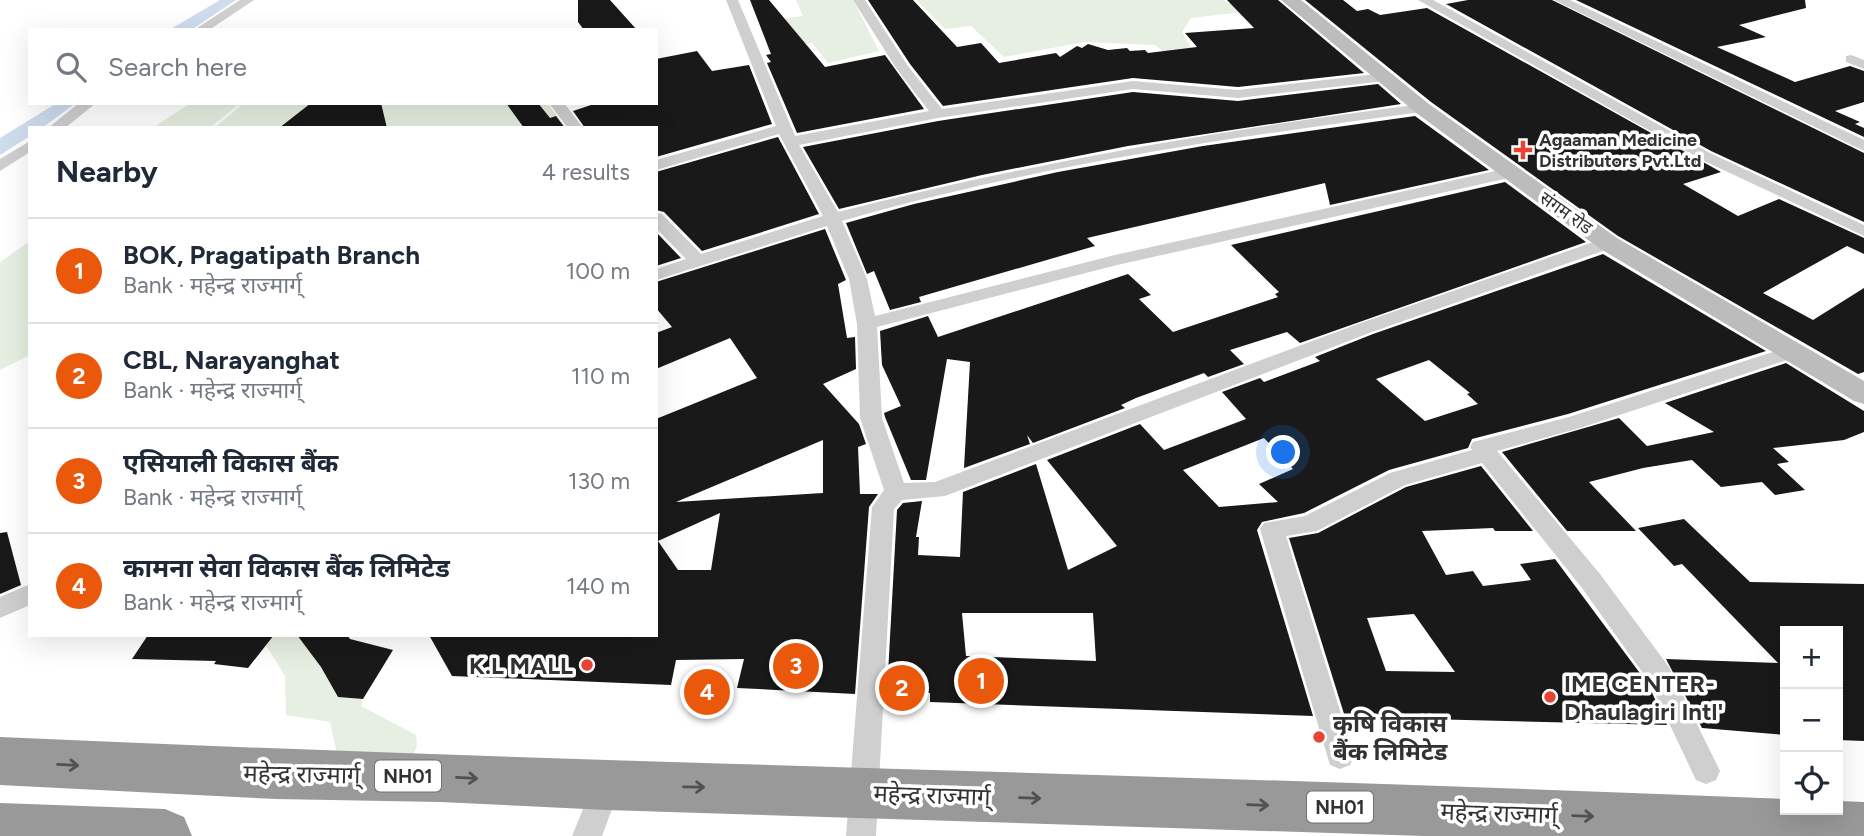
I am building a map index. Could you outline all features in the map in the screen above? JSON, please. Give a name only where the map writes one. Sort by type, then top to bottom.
[{"type":"highway","name":"महेन्द्र राज्मार्ग्","points":[[0,761],[262,774],[440,777],[607,785],[862,815],[1371,808],[1864,829]]},
{"type":"highway","points":[[0,830],[165,836]]},
{"type":"street","points":[[203,28],[248,0]]},
{"type":"street","points":[[732,0],[787,135],[833,219],[858,279],[867,324],[871,418],[896,492]]},
{"type":"street","points":[[859,0],[903,68],[938,114]]},
{"type":"street","name":"संगम रोड","points":[[1290,0],[1422,108],[1608,243],[1864,394]]},
{"type":"street","points":[[1424,0],[1705,156],[1864,231]]},
{"type":"street","points":[[1560,0],[1864,146]]},
{"type":"street","points":[[658,164],[787,135],[1133,85],[1238,94],[1385,77]]},
{"type":"street","points":[[58,126],[86,105]]},
{"type":"street","points":[[558,105],[574,126]]},
{"type":"street","points":[[658,274],[833,219],[992,178],[1286,125],[1422,108]]},
{"type":"street","points":[[0,166],[28,146]]},
{"type":"street","points":[[867,324],[1115,260],[1509,173]]},
{"type":"street","points":[[658,220],[697,260]]},
{"type":"street","points":[[862,815],[883,507],[896,492],[937,490],[1365,328],[1608,243]]},
{"type":"street","points":[[1706,771],[1660,675],[1591,581],[1481,447],[1573,423],[1792,352]]},
{"type":"street","points":[[1340,756],[1272,529],[1309,525],[1398,479],[1488,454]]},
{"type":"street","points":[[0,608],[28,595]]},
{"type":"street","points":[[587,836],[607,785]]},
{"type":"shaded area","points":[[796,0],[853,0],[879,51],[828,63],[812,43],[768,50],[762,22],[803,16]]},
{"type":"shaded area","points":[[916,0],[1223,0],[1229,4],[1254,3],[1260,10],[1191,18],[1182,32],[1199,62],[1178,64],[1155,45],[1084,42],[1004,57],[971,26],[945,29]]},
{"type":"shaded area","points":[[188,105],[238,105],[212,126],[155,126]]},
{"type":"shaded area","points":[[242,105],[308,105],[281,126],[216,126]]},
{"type":"shaded area","points":[[347,105],[549,105],[564,126],[351,126]]},
{"type":"shaded area","points":[[28,242],[28,356],[0,370],[0,262]]},
{"type":"shaded area","points":[[261,637],[298,637],[321,667],[338,697],[363,699],[361,706],[416,735],[417,746],[412,757],[337,754],[330,722],[286,715],[285,676]]},
{"type":"water","points":[[220,0],[236,0],[194,28],[172,28]]},
{"type":"water","points":[[54,105],[73,105],[45,126],[28,126],[28,137],[0,155],[0,138]]},
{"type":"building","points":[[578,0],[610,0],[635,28],[582,28],[578,22]]},
{"type":"building","points":[[750,0],[769,0],[825,67],[885,55],[924,109],[797,133],[767,63],[771,62],[766,55],[771,54]]},
{"type":"building","points":[[868,0],[913,0],[957,47],[981,43],[999,63],[1056,53],[1060,57],[1077,46],[1082,48],[1088,44],[1108,50],[1127,48],[1130,51],[1145,50],[1148,53],[1197,47],[1185,33],[1254,28],[1227,0],[1278,0],[1364,73],[1238,87],[1133,78],[943,106],[910,64]]},
{"type":"building","points":[[1305,0],[1343,0],[1357,11],[1368,9],[1380,15],[1427,8],[1721,172],[1683,184],[1738,216],[1779,199],[1864,238],[1864,254],[1847,246],[1763,293],[1813,320],[1864,288],[1864,372],[1858,374],[1618,236],[1431,102]]},
{"type":"building","points":[[1468,0],[1552,0],[1864,153],[1864,222],[1711,151],[1446,4]]},
{"type":"building","points":[[1576,0],[1805,0],[1806,8],[1739,25],[1766,37],[1717,47],[1795,82],[1850,66],[1864,71],[1864,102],[1835,111],[1860,122],[1855,124],[1864,128],[1864,137]]},
{"type":"building","points":[[697,51],[712,71],[749,65],[772,124],[658,156],[658,126],[584,126],[573,111],[591,105],[658,105],[658,59]]},
{"type":"building","points":[[1378,84],[1401,104],[1128,146],[982,175],[839,209],[803,147],[938,121],[1133,92],[1238,101]]},
{"type":"building","points":[[308,105],[381,105],[387,126],[282,126]]},
{"type":"building","points":[[507,105],[540,105],[550,118],[556,116],[564,126],[523,126]]},
{"type":"building","points":[[1415,116],[1489,170],[1330,205],[1325,183],[1087,238],[1095,246],[919,297],[921,302],[890,310],[874,271],[867,274],[846,223],[914,204],[1058,172],[1203,146]]},
{"type":"building","points":[[778,137],[819,214],[702,251],[664,212],[658,210],[658,171]]},
{"type":"building","points":[[1505,182],[1586,242],[1300,343],[1287,332],[1230,350],[1244,364],[1208,377],[1204,373],[1136,398],[1121,405],[1125,408],[1033,443],[1027,435],[1030,444],[964,468],[970,362],[947,359],[926,480],[911,480],[884,413],[901,406],[882,365],[880,331],[928,316],[938,337],[1128,274],[1151,295],[1139,299],[1173,332],[1278,297],[1275,294],[1279,292],[1231,245]]},
{"type":"building","points":[[825,229],[846,280],[838,284],[847,338],[855,337],[856,369],[823,384],[859,424],[866,444],[858,447],[860,494],[878,494],[869,507],[855,694],[737,688],[744,659],[676,660],[671,685],[452,676],[430,637],[658,637],[658,541],[658,418],[757,378],[730,338],[658,368],[658,332],[672,327],[658,310],[658,281]],"holes":[[[823,440],[823,493],[676,502]],[[720,513],[711,570],[678,570],[658,541]]]},
{"type":"building","points":[[658,234],[681,258],[658,265]]},
{"type":"building","points":[[1603,254],[1766,351],[1568,414],[1472,439],[1468,448],[1389,470],[1304,513],[1262,522],[1257,530],[1313,716],[930,702],[930,693],[887,692],[897,510],[903,503],[922,501],[916,537],[919,537],[918,555],[960,557],[963,492],[1036,464],[1068,570],[1117,546],[1047,460],[1140,424],[1164,450],[1246,419],[1222,392],[1260,378],[1264,382],[1320,361],[1315,357],[1373,334]],"holes":[[[1429,360],[1470,393],[1467,394],[1478,404],[1425,421],[1376,379]],[[1264,438],[1293,469],[1259,484],[1278,502],[1219,507],[1183,470]],[[962,613],[1093,613],[1096,661],[966,656]]]},
{"type":"building","points":[[1786,363],[1864,411],[1864,432],[1844,440],[1773,448],[1789,462],[1777,464],[1805,490],[1775,495],[1762,482],[1721,487],[1692,460],[1643,468],[1589,482],[1636,531],[1567,531],[1502,452],[1619,418],[1647,446],[1714,432],[1665,403]]},
{"type":"building","points":[[1481,466],[1533,531],[1495,531],[1493,528],[1422,531],[1446,575],[1473,571],[1483,586],[1531,580],[1520,564],[1555,559],[1648,684],[1667,725],[1345,717],[1289,538],[1318,533],[1406,487]],"holes":[[[1414,614],[1455,672],[1386,671],[1367,618]]]},
{"type":"building","points":[[1684,519],[1750,582],[1864,584],[1864,741],[1843,740],[1843,626],[1780,626],[1780,735],[1702,728],[1666,659],[1778,663],[1682,564],[1674,566],[1638,528]]},
{"type":"building","points":[[7,532],[21,585],[0,594],[0,533]]},
{"type":"building","points":[[147,637],[272,637],[248,668],[214,664],[216,661],[132,659]]},
{"type":"building","points":[[298,637],[348,637],[393,650],[363,699],[338,697],[321,667]]},
{"type":"place","name":"Agaaman Medicine Distributors Pvt.Ltd","points":[[1523,150]]},
{"type":"place","name":"K.L MALL","points":[[587,665]]},
{"type":"place","name":"एसियाली विकास बैंक","points":[[796,666]]},
{"type":"place","name":"BOK, Pragatipath Branch","points":[[981,681]]},
{"type":"place","name":"CBL, Narayanghat","points":[[902,688]]},
{"type":"place","name":"कामना सेवा विकास बैंक लिमिटेड","points":[[707,692]]},
{"type":"place","name":"IME CENTER- Dhaulagiri Intl'","points":[[1550,697]]},
{"type":"place","name":"कृषि विकास बैंक लिमिटेड","points":[[1319,737]]}]
